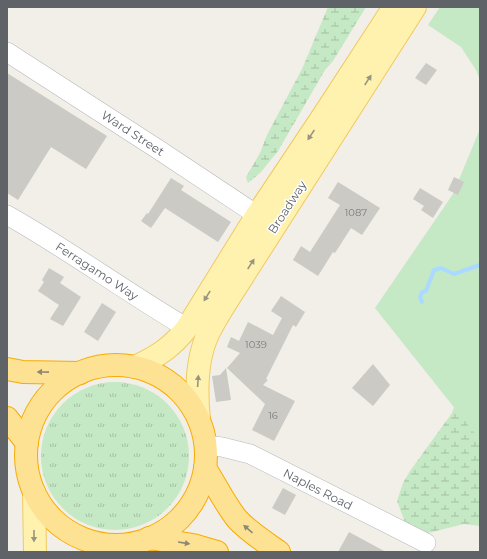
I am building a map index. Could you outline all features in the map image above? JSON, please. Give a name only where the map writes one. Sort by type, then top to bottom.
[{"type":"highway","points":[[107,365],[126,365],[157,375],[176,388],[187,399],[199,420],[204,432],[206,445],[205,468],[201,486],[187,510],[166,530],[140,542],[118,545],[84,539],[68,531],[54,520],[46,512],[34,492],[26,463],[27,443],[32,421],[44,401],[60,384],[80,373],[107,365]]},
{"type":"highway","points":[[7,369],[23,372],[80,373]]},
{"type":"highway","points":[[7,418],[27,443]]},
{"type":"highway","points":[[205,468],[238,520],[251,532],[279,552]]},
{"type":"highway","points":[[149,538],[193,544],[217,552]]},
{"type":"main road","name":"Broadway","points":[[135,367],[176,342],[187,328],[257,215],[326,113],[394,7]]},
{"type":"main road","name":"Broadway","points":[[199,420],[198,379],[203,347],[209,332],[415,7]]},
{"type":"main road","points":[[34,492],[35,552]]},
{"type":"main road","points":[[96,552],[118,545]]},
{"type":"street","name":"Ward Street","points":[[7,52],[257,215]]},
{"type":"street","name":"Ferragamo Way","points":[[7,215],[187,328]]},
{"type":"street","name":"Naples Road","points":[[206,445],[222,446],[250,454],[426,543]]},
{"type":"green space","points":[[328,7],[366,7],[333,61],[325,70],[278,151],[261,172],[248,183],[246,177],[260,153],[267,135],[302,69]]},
{"type":"green space","points":[[440,7],[480,7],[480,80],[476,70],[461,47],[428,25]]},
{"type":"green space","points":[[480,129],[480,440],[375,308],[453,194]]},
{"type":"green space","points":[[480,163],[480,526],[464,524],[428,533],[416,533],[406,525],[397,501],[403,483],[410,471],[452,413],[464,378]]},
{"type":"green space","points":[[115,382],[129,384],[150,391],[162,399],[172,409],[183,428],[189,456],[187,470],[180,491],[172,503],[162,513],[143,524],[115,530],[101,528],[80,521],[68,513],[58,503],[47,484],[41,456],[43,442],[50,421],[58,409],[68,399],[87,388]]},
{"type":"building","points":[[426,63],[437,70],[426,85],[415,78]]},
{"type":"building","points":[[7,73],[107,136],[86,169],[51,147],[18,200],[7,193]]},
{"type":"building","points":[[454,177],[464,182],[458,195],[448,190]]},
{"type":"building","points":[[171,178],[184,186],[181,190],[231,222],[218,242],[165,208],[151,228],[141,221],[147,213],[148,214]]},
{"type":"building","points":[[338,182],[380,208],[362,235],[351,228],[335,253],[333,252],[318,276],[293,260],[301,246],[310,252],[340,205],[328,198]]},
{"type":"building","points":[[420,188],[443,202],[433,218],[421,210],[424,206],[413,199]]},
{"type":"building","points":[[49,268],[64,277],[60,283],[81,297],[63,326],[50,319],[59,305],[38,291],[44,282],[42,280]]},
{"type":"building","points":[[281,296],[305,312],[296,327],[293,325],[266,379],[268,380],[263,385],[295,401],[274,441],[252,430],[265,404],[227,368],[240,353],[227,347],[231,337],[239,341],[248,322],[273,335],[282,318],[271,311]]},
{"type":"building","points":[[102,303],[116,312],[98,341],[84,332]]},
{"type":"building","points":[[373,364],[390,385],[373,406],[352,388]]},
{"type":"building","points":[[226,368],[231,400],[216,402],[212,376],[220,375]]},
{"type":"building","points":[[283,488],[296,495],[285,515],[272,508]]},
{"type":"building","points":[[349,532],[386,552],[338,552]]},
{"type":"waterway","points":[[422,302],[420,297],[422,292],[426,291],[434,270],[441,268],[454,274],[480,265]]}]
